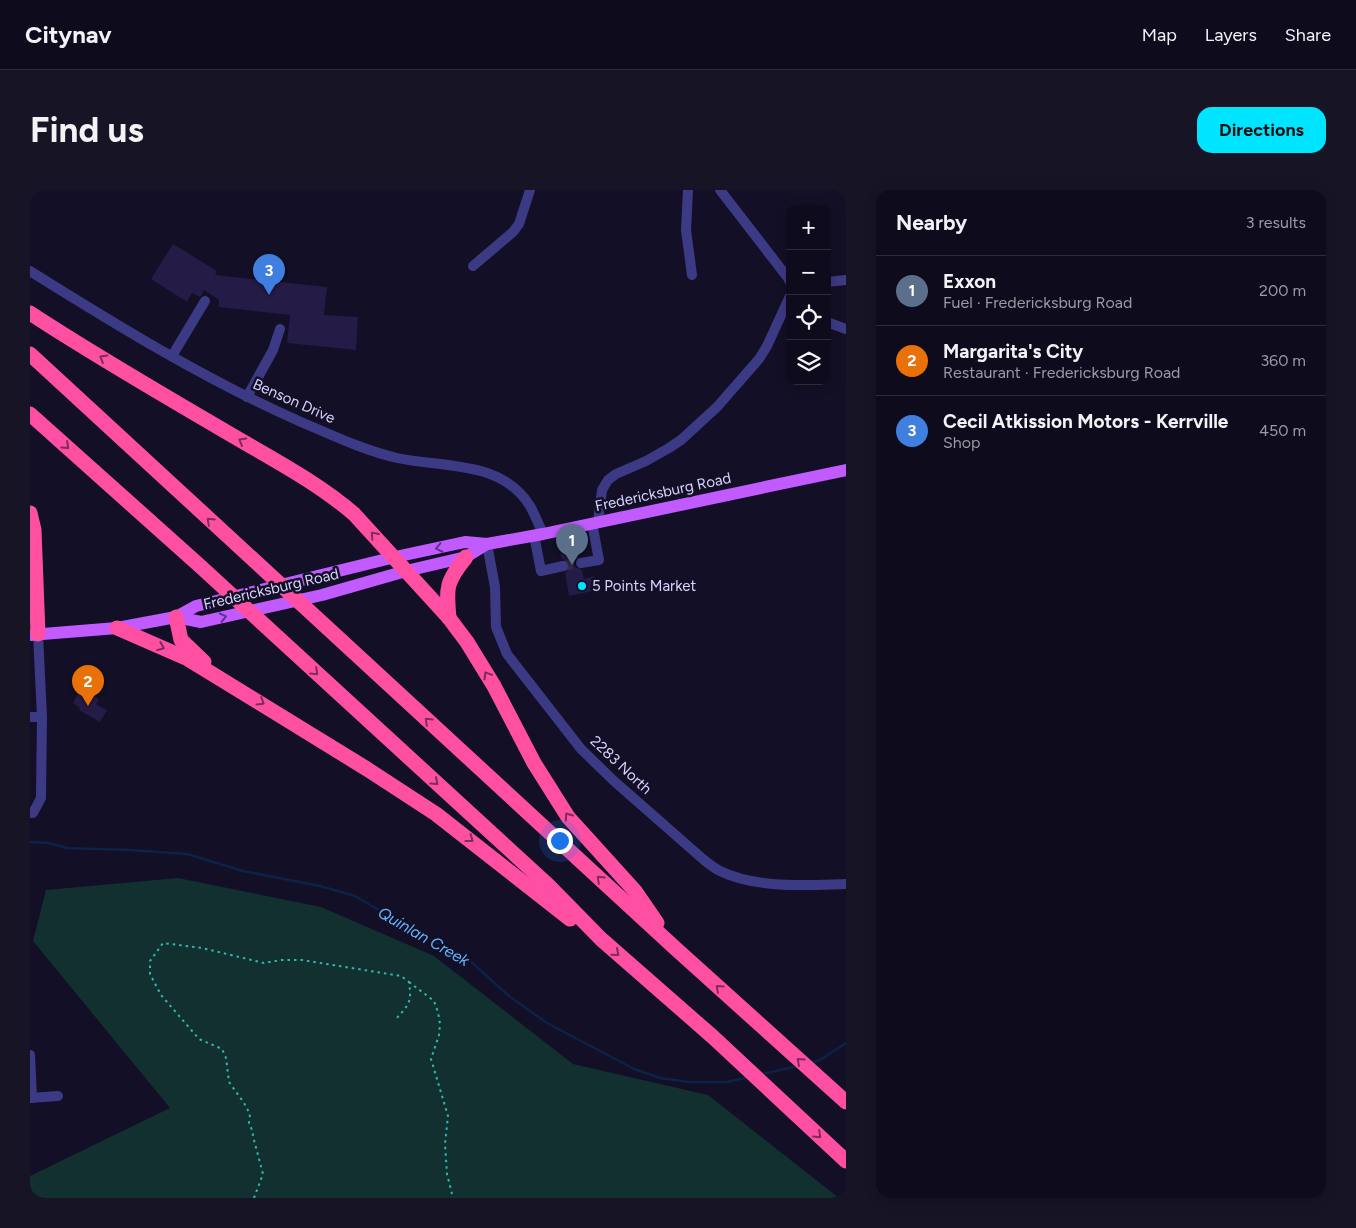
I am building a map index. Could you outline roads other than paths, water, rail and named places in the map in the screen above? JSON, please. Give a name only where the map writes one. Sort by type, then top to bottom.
[{"type":"highway","points":[[30,313],[327,492],[354,514],[449,618],[467,642],[494,686],[534,763],[568,817],[635,891],[675,948]]},
{"type":"highway","points":[[30,354],[675,948],[841,1098]]},
{"type":"highway","points":[[30,414],[200,566],[548,885],[601,939],[713,1037],[846,1161]]},
{"type":"highway","points":[[30,513],[34,530],[34,634]]},
{"type":"highway","points":[[449,618],[446,598],[447,588],[453,573],[466,557]]},
{"type":"highway","points":[[176,617],[181,640],[220,676]]},
{"type":"highway","points":[[117,628],[188,659],[220,676],[436,814],[478,845],[562,914],[601,939]]},
{"type":"main road","name":"Fredericksburg Road","points":[[34,634],[117,628],[176,617],[196,606],[394,557],[465,542],[487,544],[538,535],[846,470]]},
{"type":"main road","name":"Fredericksburg Road","points":[[176,617],[201,622],[322,595],[406,571],[466,557],[487,544]]},
{"type":"street","points":[[473,266],[513,232],[519,224],[530,190]]},
{"type":"street","points":[[688,190],[686,230],[692,275]]},
{"type":"street","points":[[720,190],[786,275]]},
{"type":"street","name":"Benson Drive","points":[[30,271],[172,356],[247,397],[349,442],[373,451],[405,459],[486,472],[505,480],[520,493],[530,506],[538,535],[541,571],[563,566]]},
{"type":"street","points":[[831,282],[846,280]]},
{"type":"street","points":[[172,356],[204,301]]},
{"type":"street","points":[[580,563],[598,560],[595,523],[602,490],[608,480],[616,474],[646,461],[669,448],[717,407],[759,359],[786,306]]},
{"type":"street","points":[[831,323],[846,329]]},
{"type":"street","points":[[247,397],[273,350],[280,329]]},
{"type":"street","name":"2283 North","points":[[487,544],[495,588],[496,626],[507,654],[581,749],[600,768],[719,871],[736,877],[771,884],[846,884]]},
{"type":"street","points":[[30,813],[33,813],[41,798],[42,717],[34,634]]},
{"type":"street","points":[[30,717],[42,717]]},
{"type":"street","points":[[30,1054],[31,1098],[58,1096]]},
{"type":"waterway","name":"Quinlan Creek","points":[[30,842],[49,843],[67,848],[187,854],[243,871],[320,886],[355,896],[470,961],[509,996],[547,1023],[634,1069],[660,1078],[689,1082],[727,1082],[749,1077]]},
{"type":"waterway","name":"Quinlan Creek","points":[[810,1063],[820,1060],[846,1043]]},
{"type":"waterway","name":"Quinlan Creek","points":[[762,1074],[798,1066]]},
{"type":"tunnel","points":[[563,566],[581,563]]},
{"type":"place","name":"Cecil Atkission Motors - Kerrville","points":[[269,295]]},
{"type":"place","name":"Exxon","points":[[572,565]]},
{"type":"place","name":"5 Points Market","points":[[582,586]]},
{"type":"place","name":"Margarita's City","points":[[88,706]]}]
